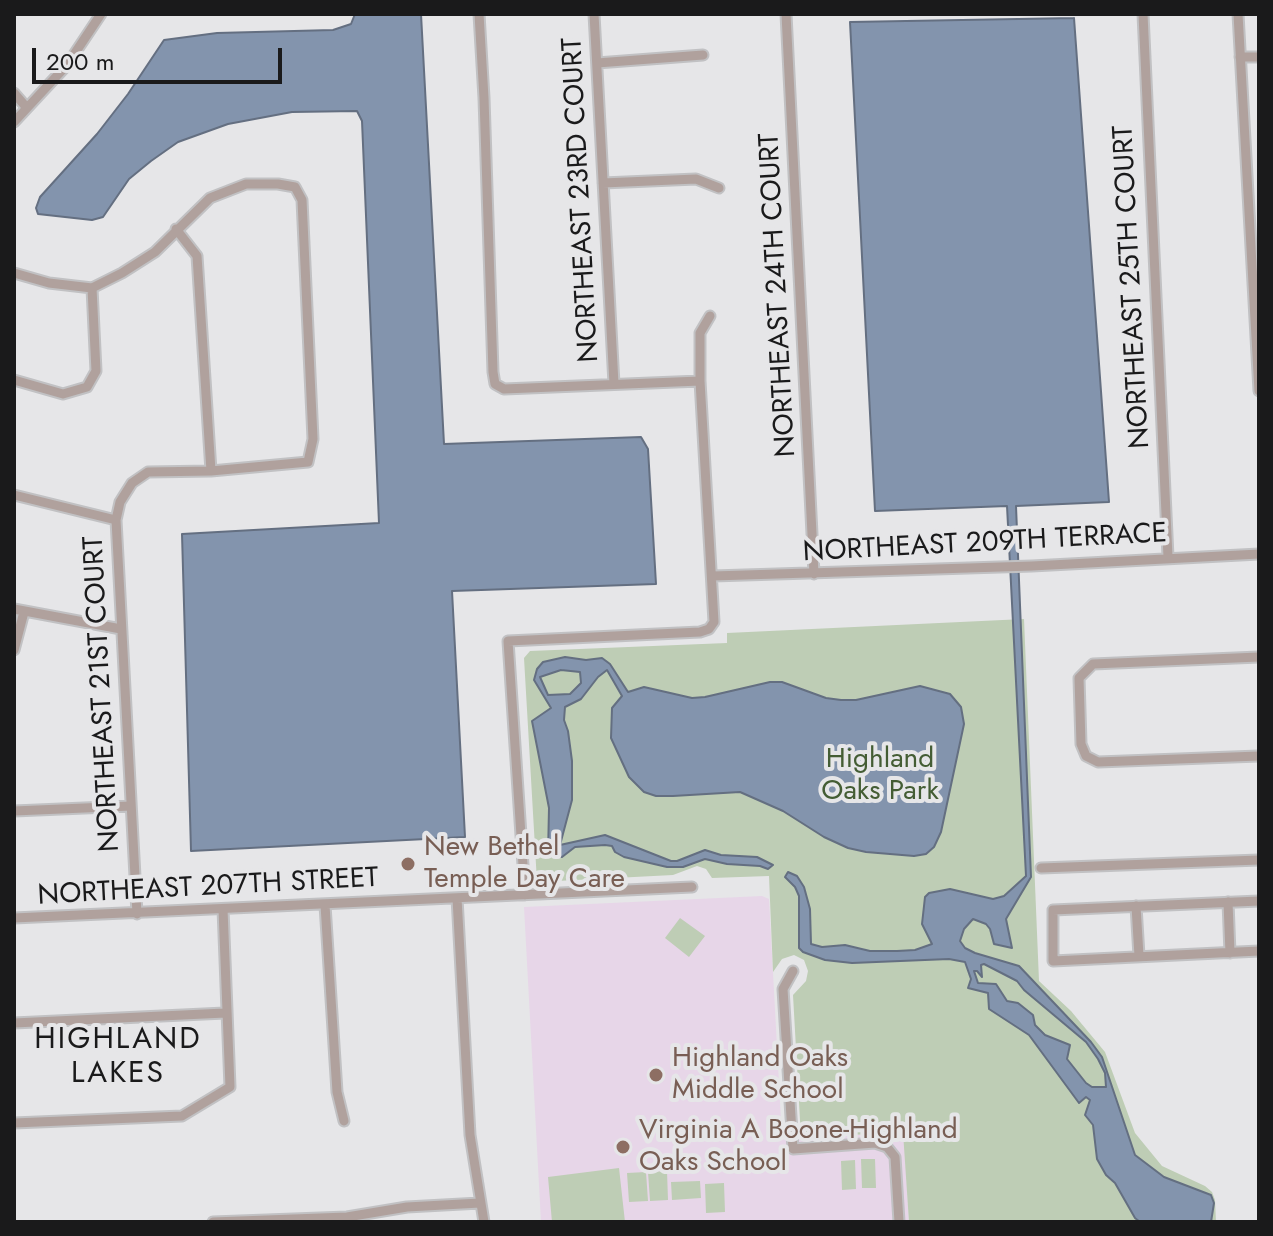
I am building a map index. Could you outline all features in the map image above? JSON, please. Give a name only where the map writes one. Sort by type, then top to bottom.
[{"type":"street","points":[[14,122],[67,65],[101,14]]},
{"type":"street","points":[[479,14],[495,384],[504,389],[700,381]]},
{"type":"street","name":"NORTHEAST 23RD COURT","points":[[594,14],[614,384]]},
{"type":"street","name":"NORTHEAST 24TH COURT","points":[[786,14],[814,574]]},
{"type":"street","name":"NORTHEAST 25TH COURT","points":[[1143,14],[1168,557]]},
{"type":"street","points":[[1238,14],[1254,216],[1259,391]]},
{"type":"street","points":[[597,63],[703,55]]},
{"type":"street","points":[[1240,57],[1259,57]]},
{"type":"street","points":[[14,93],[27,108]]},
{"type":"street","points":[[603,183],[696,179],[719,188]]},
{"type":"street","points":[[14,273],[49,283],[92,288],[155,252],[210,198],[246,184],[295,187],[302,200],[304,223],[313,439],[308,462],[211,471],[148,472],[132,483],[120,502],[116,520],[14,495]]},
{"type":"street","points":[[176,229],[197,256],[211,471]]},
{"type":"street","points":[[14,380],[63,394],[87,387],[96,371],[92,288]]},
{"type":"street","points":[[525,895],[508,641],[681,633],[709,629],[714,622],[700,381],[700,333],[710,316]]},
{"type":"street","name":"NORTHEAST 21ST COURT","points":[[116,520],[137,914]]},
{"type":"street","name":"NORTHEAST 209TH TERRACE","points":[[713,576],[1009,567],[1259,554]]},
{"type":"street","points":[[14,650],[19,611],[121,629]]},
{"type":"street","points":[[1259,657],[1093,664],[1079,678],[1081,744],[1086,756],[1098,762],[1259,756]]},
{"type":"street","points":[[14,811],[131,806]]},
{"type":"street","points":[[1041,868],[1259,860]]},
{"type":"street","name":"NORTHEAST 207TH STREET","points":[[14,918],[692,887]]},
{"type":"street","points":[[457,898],[470,1135],[484,1222]]},
{"type":"street","points":[[1259,901],[1053,910],[1053,961],[1259,951]]},
{"type":"street","points":[[1228,902],[1230,953]]},
{"type":"street","points":[[325,905],[337,1092],[344,1121]]},
{"type":"street","points":[[1136,906],[1139,956]]},
{"type":"street","points":[[14,1123],[182,1116],[230,1087],[223,909]]},
{"type":"street","points":[[793,971],[783,989],[793,1149],[875,1143],[887,1147],[893,1152],[899,1222]]},
{"type":"street","points":[[14,1023],[225,1013]]},
{"type":"street","points":[[213,1222],[347,1217],[407,1207],[480,1203]]},
{"type":"shaded area","name":"Highland Oaks Middle School","points":[[762,896],[769,899],[782,1139],[904,1132],[909,1222],[541,1222],[524,907]]},
{"type":"green space","name":"Highland Oaks Park","points":[[1024,619],[1039,981],[1071,1011],[1105,1052],[1135,1133],[1162,1166],[1212,1192],[1216,1222],[909,1222],[903,1132],[801,1138],[793,995],[806,981],[808,971],[804,960],[794,955],[782,959],[773,972],[769,876],[712,878],[706,869],[697,866],[673,875],[537,882],[524,658],[530,651],[727,643],[727,633]]},
{"type":"green space","points":[[680,918],[705,936],[689,957],[665,938]]},
{"type":"green space","points":[[861,1159],[875,1159],[876,1188],[862,1188]]},
{"type":"green space","points":[[855,1160],[856,1189],[842,1190],[841,1161]]},
{"type":"green space","points":[[619,1168],[625,1222],[552,1222],[548,1177]]},
{"type":"green space","points":[[667,1171],[668,1200],[650,1201],[648,1172]]},
{"type":"green space","points":[[646,1172],[648,1201],[629,1202],[627,1173]]},
{"type":"green space","points":[[700,1181],[701,1198],[672,1200],[671,1182]]},
{"type":"green space","points":[[724,1183],[725,1212],[706,1213],[705,1184]]},
{"type":"water","points":[[355,14],[421,14],[444,444],[641,437],[648,449],[656,584],[452,591],[465,837],[191,851],[182,534],[379,523],[362,121],[357,111],[292,112],[228,124],[178,142],[151,161],[129,179],[103,217],[92,220],[38,214],[36,208],[40,197],[97,134],[128,94],[164,40],[217,33],[333,30],[351,24]]},
{"type":"water","points":[[1074,18],[1109,502],[1016,506],[1031,877],[1006,919],[1012,948],[994,944],[986,924],[973,919],[964,929],[960,941],[975,953],[1019,966],[1091,1042],[1102,1057],[1135,1155],[1164,1177],[1211,1195],[1214,1203],[1211,1222],[1140,1222],[1135,1218],[1097,1159],[1093,1125],[1085,1115],[1090,1100],[1086,1097],[1079,1103],[1029,1035],[989,1009],[988,993],[968,988],[971,979],[965,962],[949,959],[852,963],[825,960],[799,948],[799,896],[785,877],[788,872],[797,876],[804,887],[810,909],[811,944],[822,947],[845,945],[870,951],[915,950],[932,944],[922,924],[925,897],[929,893],[950,889],[993,899],[1004,896],[1026,876],[1007,506],[875,511],[850,22]],"holes":[[[984,964],[1017,981],[1086,1042],[1105,1073],[1106,1087],[1092,1087],[1086,1083],[1067,1059],[1070,1045],[1045,1035],[1035,1025],[1033,1015],[1018,1003],[1007,1001],[996,984],[978,983],[974,971],[982,977],[981,965]]]},
{"type":"water","points":[[565,657],[586,660],[602,658],[610,664],[628,692],[644,687],[692,698],[770,682],[782,682],[826,698],[841,700],[856,700],[920,686],[950,694],[961,707],[964,724],[941,832],[934,847],[926,854],[866,852],[824,837],[783,811],[740,792],[656,796],[644,792],[629,777],[611,738],[612,708],[622,696],[607,670],[581,699],[565,707],[564,720],[572,761],[572,800],[560,845],[605,835],[671,861],[705,850],[721,855],[757,857],[773,865],[768,869],[705,859],[683,867],[667,867],[624,857],[612,846],[605,845],[575,847],[562,857],[548,855],[549,808],[532,721],[551,708],[534,680],[543,662]],"holes":[[[561,670],[580,672],[581,683],[570,694],[548,695],[540,677]]]},
{"type":"place","name":"New Bethel Temple Day Care","points":[[408,864]]},
{"type":"place","name":"Highland Oaks Middle School","points":[[656,1075]]},
{"type":"place","name":"Virginia A Boone-Highland Oaks School","points":[[623,1147]]},
{"type":"district","name":"HIGHLAND LAKES","points":[[118,1058]]}]
